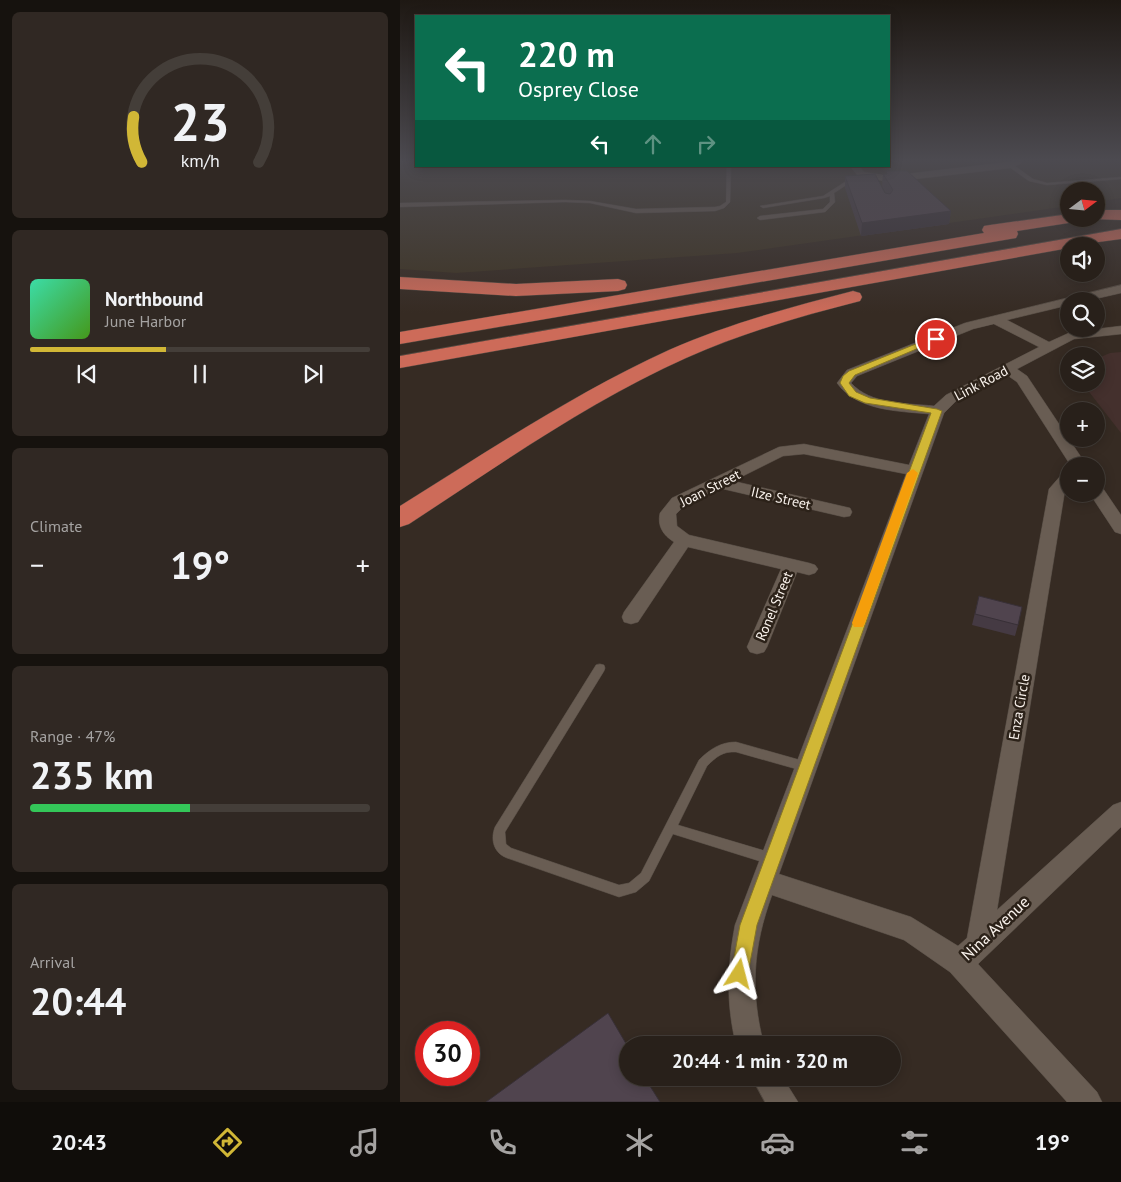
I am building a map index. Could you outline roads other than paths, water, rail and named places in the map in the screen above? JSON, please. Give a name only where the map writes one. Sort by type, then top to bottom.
[{"type":"highway","points":[[1105,215],[1121,215]]},
{"type":"highway","points":[[400,338],[1121,215]]},
{"type":"highway","points":[[400,284],[516,290],[646,282],[1060,220]]},
{"type":"highway","points":[[1105,241],[1118,235]]},
{"type":"highway","points":[[400,362],[1118,235]]},
{"type":"highway","points":[[400,518],[524,439],[594,398],[654,366],[715,339],[780,317],[831,303],[1060,251]]},
{"type":"street","points":[[1105,293],[1121,289]]},
{"type":"street","points":[[1105,298],[1121,297]]},
{"type":"street","points":[[937,411],[859,398],[848,390],[844,383],[846,378],[852,373],[969,326],[1060,303]]},
{"type":"street","points":[[994,319],[1048,347]]},
{"type":"street","name":"Link Road","points":[[748,1036],[744,1021],[739,974],[748,925],[770,870],[913,472],[937,411],[951,398],[1048,347],[1078,334],[1121,330]]},
{"type":"street","points":[[1008,369],[1022,379],[1074,457]]},
{"type":"street","name":"Joan Street","points":[[684,540],[670,531],[667,525],[668,513],[678,502],[779,452],[797,449],[913,472]]},
{"type":"street","name":"Ilze Street","points":[[718,483],[844,512]]},
{"type":"street","name":"Enza Circle","points":[[978,943],[1057,490],[1060,486]]},
{"type":"street","points":[[1103,502],[1121,528]]},
{"type":"street","points":[[631,617],[684,540]]},
{"type":"street","name":"Ronel Street","points":[[684,540],[800,567],[757,646]]},
{"type":"street","name":"Nina Avenue","points":[[770,870],[911,930],[958,963],[1121,812]]},
{"type":"street","points":[[958,963],[1087,1102]]},
{"type":"street","points":[[772,1086],[783,1102]]},
{"type":"lane","points":[[760,218],[822,210]]},
{"type":"lane","points":[[600,668],[511,808],[499,831],[498,840],[501,848],[619,891],[625,890],[645,877],[704,763],[718,750],[736,747],[807,767]]},
{"type":"lane","points":[[670,828],[770,870]]}]
